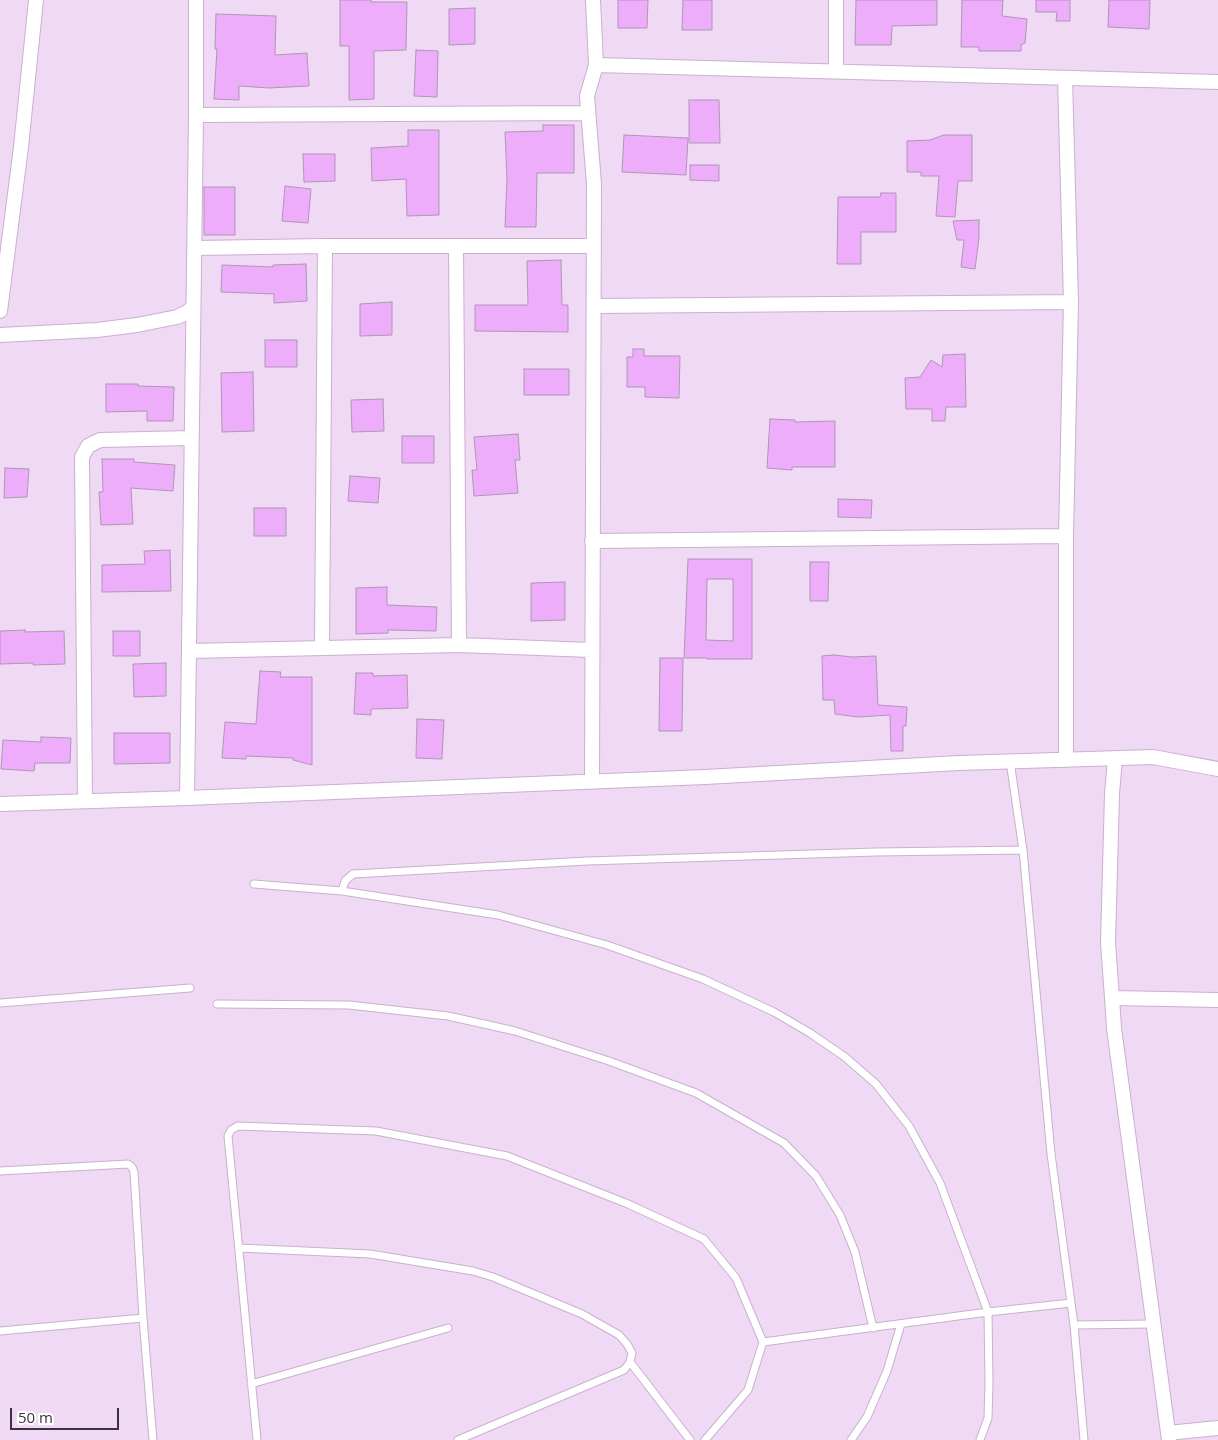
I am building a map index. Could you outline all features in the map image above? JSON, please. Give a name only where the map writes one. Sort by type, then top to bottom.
[{"type":"street","points":[[0,310],[21,147],[36,0]]},
{"type":"street","points":[[187,798],[195,248],[196,0]]},
{"type":"street","points":[[592,782],[594,184],[587,96],[590,79],[596,65],[593,0]]},
{"type":"street","points":[[836,0],[836,71]]},
{"type":"street","points":[[596,65],[1218,82]]},
{"type":"street","points":[[1065,78],[1071,302],[1066,536],[1066,760]]},
{"type":"street","points":[[196,115],[588,113]]},
{"type":"street","points":[[322,648],[325,246]]},
{"type":"street","points":[[456,246],[459,645]]},
{"type":"street","points":[[195,248],[594,246]]},
{"type":"street","points":[[594,306],[1071,302]]},
{"type":"street","points":[[0,335],[97,330],[137,325],[176,317],[186,313],[193,307]]},
{"type":"street","points":[[85,801],[82,457],[88,446],[100,440],[192,438]]},
{"type":"street","points":[[592,541],[1066,536]]},
{"type":"street","points":[[189,651],[459,645],[591,650]]},
{"type":"street","points":[[0,804],[592,782],[959,762],[1153,757],[1218,770]]},
{"type":"street","points":[[1115,759],[1112,794],[1108,944],[1115,1038],[1169,1436],[1218,1428]]},
{"type":"street","points":[[1112,998],[1218,1000]]},
{"type":"lane","points":[[1010,761],[1023,850],[1051,1154],[1074,1325],[1084,1440]]},
{"type":"lane","points":[[342,891],[344,881],[353,874],[597,861],[876,852],[1023,850]]},
{"type":"lane","points":[[254,884],[342,891],[498,915],[607,945],[704,979],[774,1012],[810,1033],[845,1057],[876,1084],[909,1126],[940,1183],[988,1312],[988,1418],[980,1440]]},
{"type":"lane","points":[[0,1003],[190,988]]},
{"type":"lane","points":[[217,1004],[349,1005],[448,1016],[514,1031],[609,1061],[696,1093],[784,1143],[816,1176],[840,1215],[855,1252],[873,1328]]},
{"type":"lane","points":[[257,1440],[228,1136],[231,1130],[238,1126],[376,1131],[508,1156],[628,1204],[704,1239],[736,1278],[762,1342],[748,1390],[705,1440]]},
{"type":"lane","points":[[0,1171],[128,1164],[132,1166],[134,1172],[153,1440]]},
{"type":"lane","points":[[239,1248],[370,1254],[473,1271],[582,1314],[620,1335],[632,1353],[630,1362],[624,1370],[458,1440]]},
{"type":"lane","points":[[762,1342],[1071,1303]]},
{"type":"lane","points":[[0,1331],[143,1318]]},
{"type":"lane","points":[[851,1440],[867,1417],[887,1372],[901,1324]]},
{"type":"lane","points":[[1074,1325],[1154,1324]]},
{"type":"lane","points":[[252,1384],[448,1328]]},
{"type":"lane","points":[[630,1362],[690,1440]]},
{"type":"building","points":[[340,0],[407,2],[406,50],[374,51],[374,99],[349,100],[349,46],[340,46]]},
{"type":"building","points":[[618,0],[648,0],[647,28],[618,28]]},
{"type":"building","points":[[683,0],[712,0],[712,30],[682,30]]},
{"type":"building","points":[[856,0],[937,0],[937,25],[892,26],[891,45],[855,45]]},
{"type":"building","points":[[962,0],[1003,0],[1002,16],[1027,19],[1025,43],[1021,45],[1021,51],[979,51],[979,47],[961,47]]},
{"type":"building","points":[[1036,0],[1070,0],[1070,21],[1056,21],[1057,12],[1036,12]]},
{"type":"building","points":[[1109,0],[1150,0],[1149,29],[1108,27]]},
{"type":"building","points":[[475,8],[475,44],[449,45],[449,9]]},
{"type":"building","points":[[216,14],[276,16],[275,55],[307,53],[309,86],[269,88],[239,86],[239,100],[214,99],[217,49],[215,49]]},
{"type":"building","points":[[416,50],[438,51],[437,97],[414,96]]},
{"type":"building","points":[[689,100],[719,100],[720,143],[689,143]]},
{"type":"building","points":[[543,125],[574,125],[574,173],[537,173],[536,227],[505,227],[507,178],[505,132],[543,131]]},
{"type":"building","points":[[408,130],[439,130],[439,215],[407,216],[406,179],[372,181],[371,148],[408,146]]},
{"type":"building","points":[[624,135],[688,138],[686,175],[622,172]]},
{"type":"building","points":[[944,135],[972,135],[972,181],[958,181],[955,217],[936,216],[939,176],[921,176],[921,172],[907,172],[907,141],[930,140]]},
{"type":"building","points":[[303,154],[335,154],[335,181],[304,182]]},
{"type":"building","points":[[690,165],[719,165],[719,181],[690,180]]},
{"type":"building","points":[[285,186],[311,189],[308,223],[282,221]]},
{"type":"building","points":[[204,187],[235,187],[235,235],[204,235]]},
{"type":"building","points":[[881,193],[896,193],[896,232],[861,232],[861,264],[837,264],[838,197],[880,197]]},
{"type":"building","points":[[979,220],[975,269],[961,267],[964,240],[957,240],[953,221]]},
{"type":"building","points":[[561,260],[562,305],[568,305],[568,332],[475,331],[475,305],[528,305],[527,261]]},
{"type":"building","points":[[306,264],[307,301],[274,303],[274,294],[221,292],[222,265],[273,267],[273,265]]},
{"type":"building","points":[[392,302],[392,335],[360,336],[360,304]]},
{"type":"building","points":[[265,340],[297,340],[297,367],[265,367]]},
{"type":"building","points":[[633,349],[644,349],[644,356],[680,356],[679,398],[645,397],[645,387],[627,387],[627,357],[633,357]]},
{"type":"building","points":[[965,354],[966,407],[946,407],[945,421],[932,421],[932,409],[906,409],[905,378],[920,377],[931,360],[942,367],[943,355]]},
{"type":"building","points":[[524,369],[569,369],[569,395],[524,395]]},
{"type":"building","points":[[253,372],[254,431],[222,432],[221,373]]},
{"type":"building","points":[[106,384],[174,387],[173,421],[147,421],[147,411],[106,412]]},
{"type":"building","points":[[383,399],[384,431],[352,432],[351,400]]},
{"type":"building","points":[[770,419],[795,420],[795,422],[835,421],[835,467],[792,467],[792,470],[767,468]]},
{"type":"building","points":[[518,434],[520,460],[515,460],[518,493],[474,496],[472,470],[477,470],[474,437]]},
{"type":"building","points":[[402,436],[434,436],[434,463],[402,463]]},
{"type":"building","points":[[102,459],[134,459],[134,462],[175,465],[173,491],[131,488],[133,524],[101,525],[99,492],[103,492]]},
{"type":"building","points":[[5,468],[29,469],[27,497],[4,498]]},
{"type":"building","points":[[350,476],[380,478],[378,503],[348,501]]},
{"type":"building","points":[[838,499],[872,500],[871,518],[838,517]]},
{"type":"building","points":[[254,508],[286,508],[286,536],[254,536]]},
{"type":"building","points":[[170,550],[171,591],[102,592],[102,565],[145,564],[144,551]]},
{"type":"building","points":[[688,559],[752,559],[752,659],[684,658]],"holes":[[[707,579],[733,579],[733,641],[706,640]]]},
{"type":"building","points":[[810,562],[829,562],[828,601],[810,601]]},
{"type":"building","points":[[565,582],[565,620],[531,621],[531,583]]},
{"type":"building","points":[[387,587],[387,605],[437,607],[436,631],[388,630],[388,633],[356,634],[356,588]]},
{"type":"building","points":[[25,630],[25,632],[64,631],[65,664],[0,664],[0,631]]},
{"type":"building","points":[[113,631],[140,631],[140,656],[113,656]]},
{"type":"building","points":[[822,656],[852,657],[876,656],[878,705],[907,707],[906,726],[903,726],[903,751],[891,751],[890,715],[858,717],[835,714],[834,700],[823,700]]},
{"type":"building","points":[[660,658],[683,658],[682,731],[659,731]]},
{"type":"building","points":[[166,663],[166,696],[134,697],[133,664]]},
{"type":"building","points":[[260,671],[281,672],[280,677],[312,677],[312,765],[293,760],[293,758],[246,756],[246,759],[222,758],[225,722],[256,724]]},
{"type":"building","points":[[356,673],[373,673],[373,676],[407,675],[408,708],[371,709],[371,715],[354,714]]},
{"type":"building","points":[[417,719],[444,720],[442,759],[416,758]]},
{"type":"building","points":[[114,733],[170,733],[170,763],[114,764]]},
{"type":"building","points":[[41,737],[71,738],[70,763],[35,763],[34,771],[1,769],[3,740],[41,742]]}]
